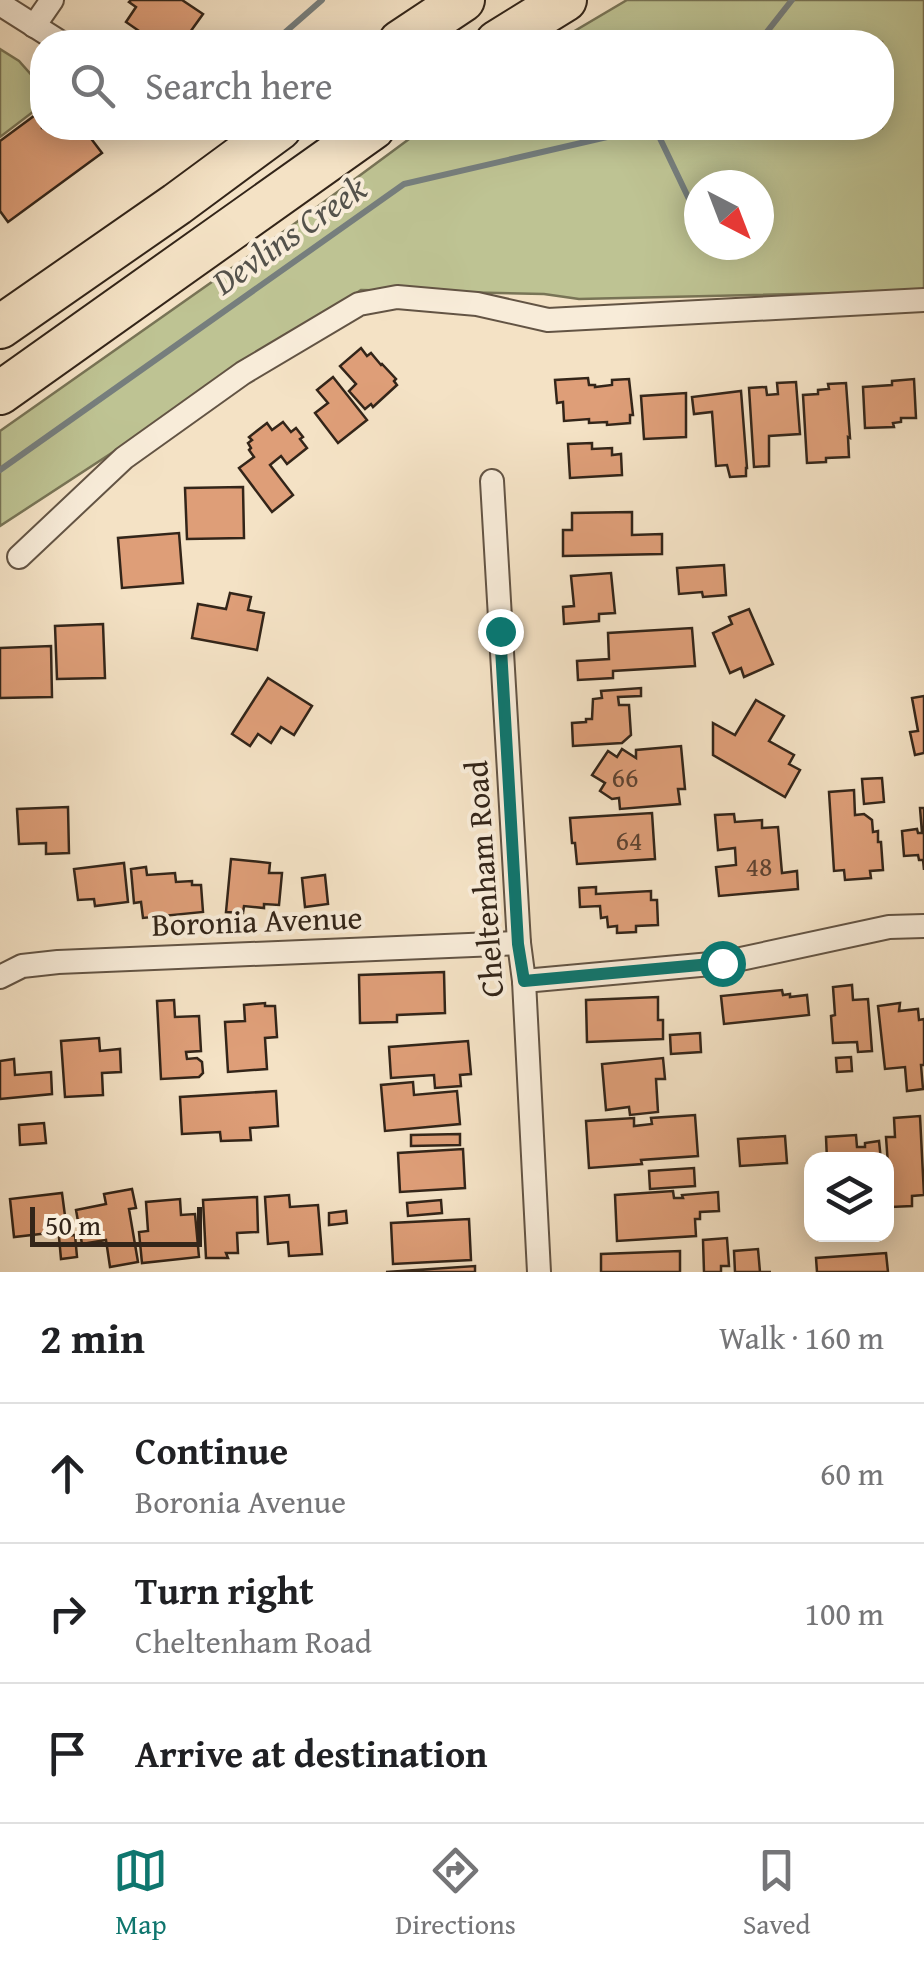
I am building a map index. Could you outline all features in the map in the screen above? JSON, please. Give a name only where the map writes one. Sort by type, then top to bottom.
[{"type":"highway","points":[[418,30],[463,0]]},
{"type":"highway","points":[[516,30],[565,0]]},
{"type":"highway","points":[[0,327],[264,140]]},
{"type":"highway","points":[[0,393],[356,140]]},
{"type":"street","points":[[34,26],[52,0]]},
{"type":"street","points":[[0,4],[40,30]]},
{"type":"street","points":[[18,557],[124,458],[244,372],[359,304],[397,296],[477,304],[548,320],[924,300]]},
{"type":"street","name":"Cheltenham Road","points":[[492,481],[539,1272]]},
{"type":"street","points":[[524,981],[722,963],[890,927],[924,926]]},
{"type":"street","name":"Boronia Avenue","points":[[0,977],[22,966],[58,962],[518,944]]},
{"type":"green space","points":[[627,0],[924,0],[924,291],[579,299],[544,294],[361,290],[0,526],[0,431],[408,140],[894,140],[894,30],[576,30]]},
{"type":"green space","points":[[0,49],[30,73],[30,114],[0,137]]},
{"type":"building","points":[[182,0],[203,14],[192,30],[138,30],[126,22],[136,7],[129,2]]},
{"type":"building","points":[[30,119],[30,140],[92,140],[102,153],[8,222],[0,211],[0,141]]},
{"type":"building","points":[[361,348],[382,364],[397,385],[373,407],[371,404],[365,409],[349,391],[356,384],[340,366]]},
{"type":"building","points":[[333,377],[367,420],[338,443],[315,413],[328,403],[317,390]]},
{"type":"building","points":[[588,378],[589,385],[595,387],[629,379],[633,415],[630,423],[564,421],[563,402],[557,403],[555,380]]},
{"type":"building","points":[[914,379],[916,418],[901,418],[901,422],[893,423],[894,427],[865,428],[863,387]]},
{"type":"building","points":[[796,382],[800,434],[769,436],[769,466],[754,467],[749,388],[766,387],[767,395],[778,394],[777,383]]},
{"type":"building","points":[[846,383],[849,457],[807,463],[803,395],[818,394],[818,390],[829,389],[828,384]]},
{"type":"building","points":[[741,391],[746,476],[730,477],[727,465],[716,466],[712,412],[694,414],[692,397]]},
{"type":"building","points":[[686,393],[686,437],[644,439],[641,396]]},
{"type":"building","points":[[283,422],[291,432],[296,428],[307,448],[287,464],[281,456],[270,465],[293,495],[272,512],[239,468],[254,457],[249,450],[249,437],[267,423],[272,430]]},
{"type":"building","points":[[592,443],[592,449],[612,448],[612,455],[621,454],[622,475],[570,478],[568,444]]},
{"type":"building","points":[[243,487],[244,538],[187,539],[185,488]]},
{"type":"building","points":[[632,512],[632,535],[662,534],[662,554],[563,556],[563,530],[572,530],[572,513]]},
{"type":"building","points":[[179,533],[183,583],[122,588],[118,538]]},
{"type":"building","points":[[724,565],[726,595],[679,594],[677,568]]},
{"type":"building","points":[[611,573],[615,613],[599,614],[599,621],[564,624],[563,607],[574,606],[571,576]]},
{"type":"building","points":[[230,593],[251,597],[248,610],[264,613],[257,650],[192,638],[198,604],[226,609]]},
{"type":"building","points":[[749,609],[773,664],[744,677],[741,668],[730,673],[713,633],[732,624],[729,617]]},
{"type":"building","points":[[103,624],[105,678],[57,679],[55,626]]},
{"type":"building","points":[[692,628],[695,666],[613,671],[613,678],[578,680],[577,661],[609,659],[608,633]]},
{"type":"building","points":[[51,646],[52,697],[0,698],[0,648]]},
{"type":"building","points":[[268,678],[312,706],[294,735],[281,727],[271,743],[258,734],[250,746],[232,734]]},
{"type":"building","points":[[641,688],[641,696],[618,697],[619,705],[629,705],[631,735],[622,743],[573,746],[572,723],[592,719],[593,699],[602,698],[601,691]]},
{"type":"building","points":[[924,696],[924,753],[915,755],[910,732],[918,731],[912,698]]},
{"type":"building","points":[[756,700],[784,716],[769,741],[794,755],[789,764],[800,770],[785,797],[713,755],[713,723],[735,735]]},
{"type":"building","points":[[681,746],[685,789],[678,789],[680,804],[620,809],[619,798],[612,799],[600,791],[605,783],[592,775],[608,751],[617,757],[622,749],[636,758],[636,750]]},
{"type":"building","points":[[882,778],[884,802],[864,804],[862,779]]},
{"type":"building","points":[[854,790],[855,815],[864,814],[872,820],[873,832],[878,831],[883,870],[870,871],[871,878],[845,880],[844,870],[834,871],[829,792]]},
{"type":"building","points":[[68,807],[69,853],[46,854],[46,843],[19,844],[17,809]]},
{"type":"building","points":[[920,808],[924,808],[924,870],[918,855],[904,856],[902,831],[917,829],[922,833]]},
{"type":"building","points":[[652,813],[655,859],[577,864],[570,818]]},
{"type":"building","points":[[734,814],[735,822],[762,820],[762,828],[778,827],[782,873],[797,871],[798,889],[719,896],[716,867],[736,865],[735,848],[718,850],[715,815]]},
{"type":"building","points":[[231,859],[270,863],[269,873],[282,873],[279,905],[244,906],[243,913],[226,912]]},
{"type":"building","points":[[124,863],[128,902],[95,906],[94,899],[78,900],[74,869]]},
{"type":"building","points":[[146,867],[147,875],[175,873],[176,882],[201,885],[203,912],[143,918],[141,902],[134,903],[131,869]]},
{"type":"building","points":[[325,875],[328,904],[305,907],[302,878]]},
{"type":"building","points":[[596,887],[596,894],[651,891],[651,900],[657,900],[658,925],[636,926],[636,932],[617,933],[617,926],[608,927],[607,917],[601,918],[600,906],[580,907],[579,888]]},
{"type":"building","points":[[444,972],[445,1013],[397,1015],[397,1022],[360,1023],[359,975]]},
{"type":"building","points":[[852,985],[853,1000],[868,999],[872,1051],[858,1052],[857,1042],[833,1043],[833,987]]},
{"type":"building","points":[[782,990],[783,995],[790,997],[807,995],[809,1015],[724,1024],[721,996]]},
{"type":"building","points":[[658,997],[663,1039],[587,1042],[586,1000]]},
{"type":"building","points":[[174,1000],[175,1017],[199,1016],[201,1051],[186,1052],[187,1059],[202,1062],[203,1073],[199,1077],[161,1079],[157,1001]]},
{"type":"building","points":[[900,1003],[899,1011],[918,1009],[919,1020],[924,1019],[923,1089],[907,1091],[905,1067],[885,1069],[878,1006]]},
{"type":"building","points":[[244,1005],[275,1006],[277,1037],[265,1038],[267,1069],[228,1072],[225,1022],[245,1021]]},
{"type":"building","points":[[700,1033],[701,1052],[671,1054],[670,1035]]},
{"type":"building","points":[[99,1038],[100,1051],[120,1049],[121,1072],[102,1073],[103,1095],[65,1097],[61,1041]]},
{"type":"building","points":[[468,1041],[471,1074],[460,1075],[461,1086],[435,1088],[434,1075],[391,1078],[389,1047]]},
{"type":"building","points":[[851,1057],[852,1071],[837,1072],[836,1058]]},
{"type":"building","points":[[663,1058],[665,1079],[656,1079],[658,1112],[630,1115],[629,1107],[606,1110],[602,1064]]},
{"type":"building","points":[[14,1059],[15,1075],[51,1072],[52,1094],[0,1099],[0,1061]]},
{"type":"building","points":[[413,1082],[414,1095],[457,1091],[460,1124],[385,1131],[381,1085]]},
{"type":"building","points":[[276,1091],[278,1126],[250,1128],[251,1140],[221,1141],[220,1132],[182,1134],[180,1097]]},
{"type":"building","points":[[695,1115],[698,1156],[589,1168],[586,1121],[634,1118],[634,1126],[652,1124],[651,1118]]},
{"type":"building","points":[[920,1116],[924,1195],[912,1196],[912,1206],[894,1207],[894,1152],[887,1152],[886,1137],[895,1137],[894,1118]]},
{"type":"building","points":[[44,1123],[46,1143],[20,1145],[19,1125]]},
{"type":"building","points":[[460,1134],[460,1145],[411,1146],[411,1135]]},
{"type":"building","points":[[856,1135],[857,1147],[879,1141],[880,1152],[827,1152],[826,1137]]},
{"type":"building","points":[[785,1136],[787,1163],[740,1166],[738,1139]]},
{"type":"building","points":[[463,1149],[465,1188],[400,1192],[398,1153]]},
{"type":"building","points":[[694,1168],[695,1186],[650,1189],[649,1171]]},
{"type":"building","points":[[132,1189],[136,1208],[129,1209],[138,1262],[110,1267],[106,1240],[82,1244],[76,1210],[106,1204],[104,1194]]},
{"type":"building","points":[[673,1191],[674,1198],[718,1192],[719,1211],[700,1212],[700,1219],[695,1219],[696,1236],[617,1241],[615,1195]]},
{"type":"building","points":[[62,1193],[67,1231],[14,1237],[10,1199]]},
{"type":"building","points":[[289,1195],[290,1207],[318,1205],[322,1254],[289,1256],[288,1242],[268,1244],[265,1197]]},
{"type":"building","points":[[257,1197],[258,1232],[237,1233],[238,1253],[226,1253],[228,1258],[206,1258],[203,1200]]},
{"type":"building","points":[[180,1199],[181,1215],[195,1214],[199,1257],[142,1263],[139,1232],[148,1231],[146,1202]]},
{"type":"building","points":[[441,1200],[442,1213],[408,1216],[407,1203]]},
{"type":"building","points":[[346,1211],[347,1223],[329,1225],[329,1213]]},
{"type":"building","points":[[469,1219],[471,1260],[393,1264],[391,1223]]},
{"type":"building","points":[[75,1235],[77,1257],[61,1259],[59,1237]]},
{"type":"building","points":[[727,1238],[729,1266],[721,1266],[721,1272],[704,1272],[703,1240]]},
{"type":"building","points":[[758,1249],[760,1272],[735,1272],[734,1251]]},
{"type":"building","points":[[680,1251],[680,1272],[601,1272],[601,1254]]},
{"type":"building","points":[[886,1253],[888,1272],[817,1272],[816,1258]]},
{"type":"building","points":[[475,1266],[475,1272],[386,1272]]},
{"type":"waterway","points":[[288,30],[322,0]]},
{"type":"waterway","name":"Devlins Creek","points":[[768,30],[792,0]]},
{"type":"waterway","name":"Devlins Creek","points":[[0,470],[404,184],[594,140]]},
{"type":"waterway","points":[[661,140],[684,189]]},
{"type":"route","points":[[500,631],[518,944],[524,981],[722,963]]}]
